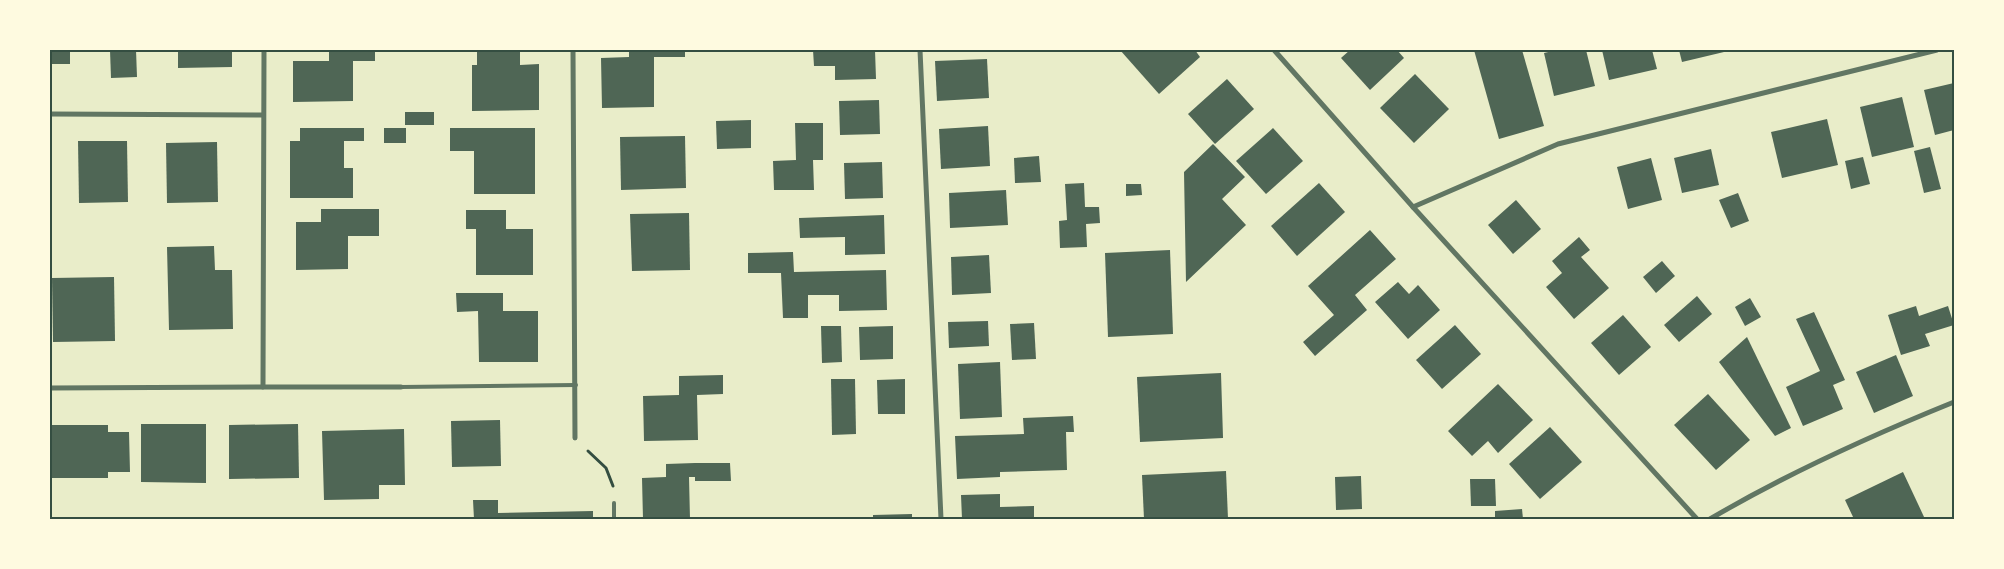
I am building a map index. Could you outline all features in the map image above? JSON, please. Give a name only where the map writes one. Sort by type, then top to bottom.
[{"type":"street","points":[[263,388],[264,50]]},
{"type":"street","points":[[573,50],[575,438]]},
{"type":"street","points":[[920,50],[941,519]]},
{"type":"street","points":[[1274,50],[1413,207],[1697,519]]},
{"type":"street","points":[[1413,207],[1558,144],[1937,50]]},
{"type":"street","points":[[50,114],[263,115]]},
{"type":"street","points":[[50,388],[401,387]]},
{"type":"street","points":[[1710,519],[1809,465],[1954,402]]},
{"type":"lane","points":[[401,387],[576,386]]},
{"type":"lane","points":[[614,503],[614,519]]},
{"type":"path","points":[[575,438],[606,468],[613,482],[614,503]]},
{"type":"building","points":[[50,50],[70,50],[70,64],[50,64]]},
{"type":"building","points":[[110,50],[136,50],[137,77],[111,78]]},
{"type":"building","points":[[178,50],[232,50],[232,67],[178,68]]},
{"type":"building","points":[[329,50],[375,50],[375,61],[353,61],[353,101],[293,102],[293,61],[329,61]]},
{"type":"building","points":[[477,50],[520,50],[520,65],[539,64],[539,110],[472,111],[472,65],[477,65]]},
{"type":"building","points":[[629,50],[685,50],[685,57],[654,57],[654,107],[602,108],[601,58],[629,57]]},
{"type":"building","points":[[813,50],[875,50],[876,79],[835,80],[835,66],[814,66]]},
{"type":"building","points":[[1120,50],[1195,50],[1200,57],[1159,94]]},
{"type":"building","points":[[1350,50],[1397,50],[1404,58],[1370,90],[1341,58]]},
{"type":"building","points":[[1474,50],[1522,50],[1544,126],[1499,139]]},
{"type":"building","points":[[1557,50],[1586,50],[1595,86],[1554,96],[1544,53]]},
{"type":"building","points":[[1602,50],[1652,50],[1657,69],[1609,80]]},
{"type":"building","points":[[1679,50],[1724,50],[1724,52],[1682,62]]},
{"type":"building","points":[[987,59],[989,98],[937,101],[935,61]]},
{"type":"building","points":[[1415,74],[1449,109],[1414,143],[1380,108]]},
{"type":"building","points":[[1227,79],[1254,109],[1215,144],[1188,114]]},
{"type":"building","points":[[1954,83],[1954,130],[1935,135],[1924,90]]},
{"type":"building","points":[[1902,97],[1914,147],[1872,157],[1860,107]]},
{"type":"building","points":[[879,100],[880,134],[840,135],[839,101]]},
{"type":"building","points":[[405,112],[434,112],[434,125],[405,125]]},
{"type":"building","points":[[1827,119],[1838,165],[1782,178],[1771,132]]},
{"type":"building","points":[[751,120],[751,148],[717,149],[716,121]]},
{"type":"building","points":[[795,123],[823,123],[823,160],[813,160],[814,190],[774,190],[773,161],[796,160]]},
{"type":"building","points":[[988,126],[990,166],[941,169],[939,129]]},
{"type":"building","points":[[300,128],[364,128],[364,141],[344,141],[344,168],[353,168],[353,198],[290,198],[290,141],[300,141]]},
{"type":"building","points":[[384,128],[406,128],[406,143],[384,143]]},
{"type":"building","points":[[450,128],[535,128],[535,194],[474,194],[474,151],[450,151]]},
{"type":"building","points":[[1273,128],[1303,161],[1266,194],[1236,161]]},
{"type":"building","points":[[685,136],[686,188],[621,190],[620,137]]},
{"type":"building","points":[[78,141],[127,141],[128,202],[79,203]]},
{"type":"building","points":[[217,142],[218,202],[167,203],[166,143]]},
{"type":"building","points":[[1213,144],[1245,177],[1222,199],[1246,225],[1186,282],[1184,172]]},
{"type":"building","points":[[1930,147],[1941,189],[1924,193],[1914,151]]},
{"type":"building","points":[[1711,149],[1719,185],[1682,193],[1674,158]]},
{"type":"building","points":[[1039,156],[1041,182],[1015,183],[1014,158]]},
{"type":"building","points":[[1863,157],[1870,184],[1851,189],[1845,161]]},
{"type":"building","points":[[1651,158],[1662,200],[1628,209],[1617,167]]},
{"type":"building","points":[[882,162],[883,198],[845,199],[844,163]]},
{"type":"building","points":[[1084,183],[1085,207],[1099,207],[1100,223],[1086,224],[1087,247],[1060,248],[1059,221],[1067,220],[1065,184]]},
{"type":"building","points":[[1319,183],[1345,212],[1297,256],[1271,226]]},
{"type":"building","points":[[1126,184],[1141,184],[1142,195],[1126,196]]},
{"type":"building","points":[[1006,190],[1008,225],[950,228],[949,193]]},
{"type":"building","points":[[1738,193],[1749,221],[1731,228],[1719,200]]},
{"type":"building","points":[[1516,200],[1541,229],[1513,254],[1488,225]]},
{"type":"building","points":[[321,209],[379,209],[379,236],[348,236],[348,269],[296,270],[296,222],[321,222]]},
{"type":"building","points":[[466,210],[506,210],[506,229],[533,229],[533,275],[476,275],[476,229],[466,229]]},
{"type":"building","points":[[689,213],[690,270],[632,271],[630,214]]},
{"type":"building","points":[[884,215],[885,254],[845,255],[845,237],[800,238],[799,218]]},
{"type":"building","points":[[1370,230],[1396,259],[1355,295],[1367,310],[1315,356],[1303,342],[1334,315],[1308,286]]},
{"type":"building","points":[[1579,237],[1590,250],[1581,257],[1609,288],[1574,319],[1546,287],[1562,273],[1552,261]]},
{"type":"building","points":[[214,246],[215,270],[232,270],[233,329],[169,330],[167,247]]},
{"type":"building","points":[[1170,250],[1173,334],[1108,337],[1105,253]]},
{"type":"building","points":[[793,252],[794,272],[886,270],[887,310],[839,311],[839,295],[808,295],[808,318],[783,318],[781,273],[748,273],[748,253]]},
{"type":"building","points":[[989,255],[991,293],[952,295],[951,257]]},
{"type":"building","points":[[1662,261],[1675,276],[1656,293],[1643,277]]},
{"type":"building","points":[[114,277],[115,341],[53,342],[52,278]]},
{"type":"building","points":[[1398,282],[1409,294],[1418,285],[1440,310],[1408,339],[1375,302]]},
{"type":"building","points":[[456,293],[503,293],[503,311],[538,311],[538,362],[479,362],[478,311],[457,312]]},
{"type":"building","points":[[1697,296],[1712,314],[1679,342],[1664,325]]},
{"type":"building","points":[[1750,298],[1761,317],[1745,326],[1735,307]]},
{"type":"building","points":[[1916,306],[1919,316],[1948,306],[1954,325],[1925,334],[1930,346],[1901,355],[1888,315]]},
{"type":"building","points":[[1814,312],[1845,380],[1833,385],[1843,409],[1803,426],[1786,387],[1820,371],[1796,319]]},
{"type":"building","points":[[1623,315],[1651,347],[1619,375],[1591,343]]},
{"type":"building","points":[[988,321],[989,346],[949,348],[948,322]]},
{"type":"building","points":[[1034,323],[1036,359],[1012,360],[1010,324]]},
{"type":"building","points":[[1455,325],[1481,354],[1442,389],[1416,360]]},
{"type":"building","points":[[821,326],[841,326],[842,362],[822,363]]},
{"type":"building","points":[[893,326],[893,359],[860,360],[859,327]]},
{"type":"building","points":[[1747,337],[1791,428],[1775,436],[1719,362]]},
{"type":"building","points":[[1896,355],[1913,396],[1874,413],[1856,372]]},
{"type":"building","points":[[1000,362],[1002,417],[960,419],[958,364]]},
{"type":"building","points":[[1221,373],[1223,438],[1140,442],[1137,377]]},
{"type":"building","points":[[723,375],[723,394],[697,395],[698,440],[644,441],[643,396],[679,395],[679,376]]},
{"type":"building","points":[[831,379],[855,379],[856,434],[832,435]]},
{"type":"building","points":[[905,379],[905,414],[878,414],[877,380]]},
{"type":"building","points":[[1498,384],[1533,420],[1498,453],[1488,441],[1472,456],[1448,431]]},
{"type":"building","points":[[1708,394],[1750,440],[1716,470],[1674,425]]},
{"type":"building","points":[[1073,416],[1074,432],[1066,432],[1067,470],[1000,472],[1000,477],[957,479],[955,436],[1024,434],[1023,418]]},
{"type":"building","points":[[500,420],[501,466],[452,467],[451,421]]},
{"type":"building","points":[[141,424],[206,424],[206,483],[141,482]]},
{"type":"building","points":[[298,424],[299,478],[229,479],[229,425]]},
{"type":"building","points":[[50,425],[108,425],[108,432],[129,432],[130,472],[108,472],[108,478],[50,478]]},
{"type":"building","points":[[1550,427],[1582,462],[1540,499],[1509,464]]},
{"type":"building","points":[[404,429],[405,485],[379,485],[379,499],[324,500],[322,431]]},
{"type":"building","points":[[730,463],[731,481],[695,481],[695,477],[689,477],[690,519],[643,519],[642,478],[666,477],[666,464]]},
{"type":"building","points":[[1226,471],[1228,519],[1144,519],[1142,475]]},
{"type":"building","points":[[1903,472],[1925,519],[1854,519],[1845,500]]},
{"type":"building","points":[[1361,476],[1362,509],[1336,510],[1335,477]]},
{"type":"building","points":[[1470,479],[1495,479],[1496,506],[1471,506]]},
{"type":"building","points":[[1000,494],[1000,507],[1034,506],[1034,519],[962,519],[961,495]]},
{"type":"building","points":[[473,500],[498,500],[498,513],[593,511],[593,519],[474,519]]},
{"type":"building","points":[[1522,509],[1523,519],[1495,519],[1495,511]]},
{"type":"building","points":[[912,514],[912,519],[873,519],[873,515]]}]
